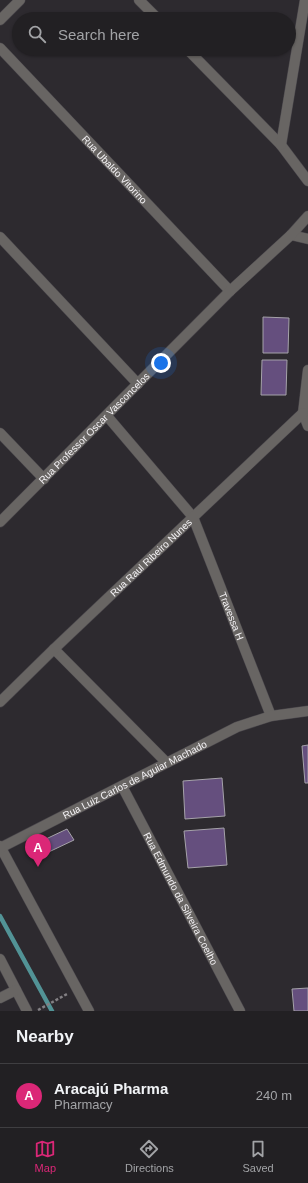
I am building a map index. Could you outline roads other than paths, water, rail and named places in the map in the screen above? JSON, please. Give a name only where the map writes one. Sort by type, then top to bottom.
[{"type":"street","points":[[0,20],[20,0]]},
{"type":"street","points":[[139,0],[151,12]]},
{"type":"street","points":[[296,54],[305,0]]},
{"type":"street","name":"Rua Ubaldo Vitorino","points":[[0,48],[230,291]]},
{"type":"street","points":[[194,56],[281,145],[308,181]]},
{"type":"street","points":[[281,145],[296,56]]},
{"type":"street","name":"Rua Professor Oscar Vasconcelos","points":[[0,522],[230,291],[291,235],[308,216]]},
{"type":"street","points":[[291,235],[308,239]]},
{"type":"street","points":[[0,236],[138,384]]},
{"type":"street","points":[[308,370],[303,413],[308,426]]},
{"type":"street","name":"Rua Raul Ribeiro Nunes","points":[[0,702],[303,413]]},
{"type":"street","name":"Travessa H","points":[[106,416],[193,517],[271,716]]},
{"type":"street","points":[[0,433],[44,479]]},
{"type":"street","points":[[54,649],[166,762]]},
{"type":"street","name":"Rua Luiz Carlos de Aguiar Machado","points":[[0,847],[237,727],[271,716],[308,711]]},
{"type":"street","name":"Rua Edmundo da Silveira Coelho","points":[[122,786],[240,1011]]},
{"type":"street","points":[[0,847],[89,1011]]},
{"type":"street","points":[[0,959],[27,1011]]},
{"type":"street","points":[[0,998],[16,990]]},
{"type":"waterway","points":[[0,916],[52,1011]]},
{"type":"place","name":"Aracajú Pharma","points":[[38,867]]}]
